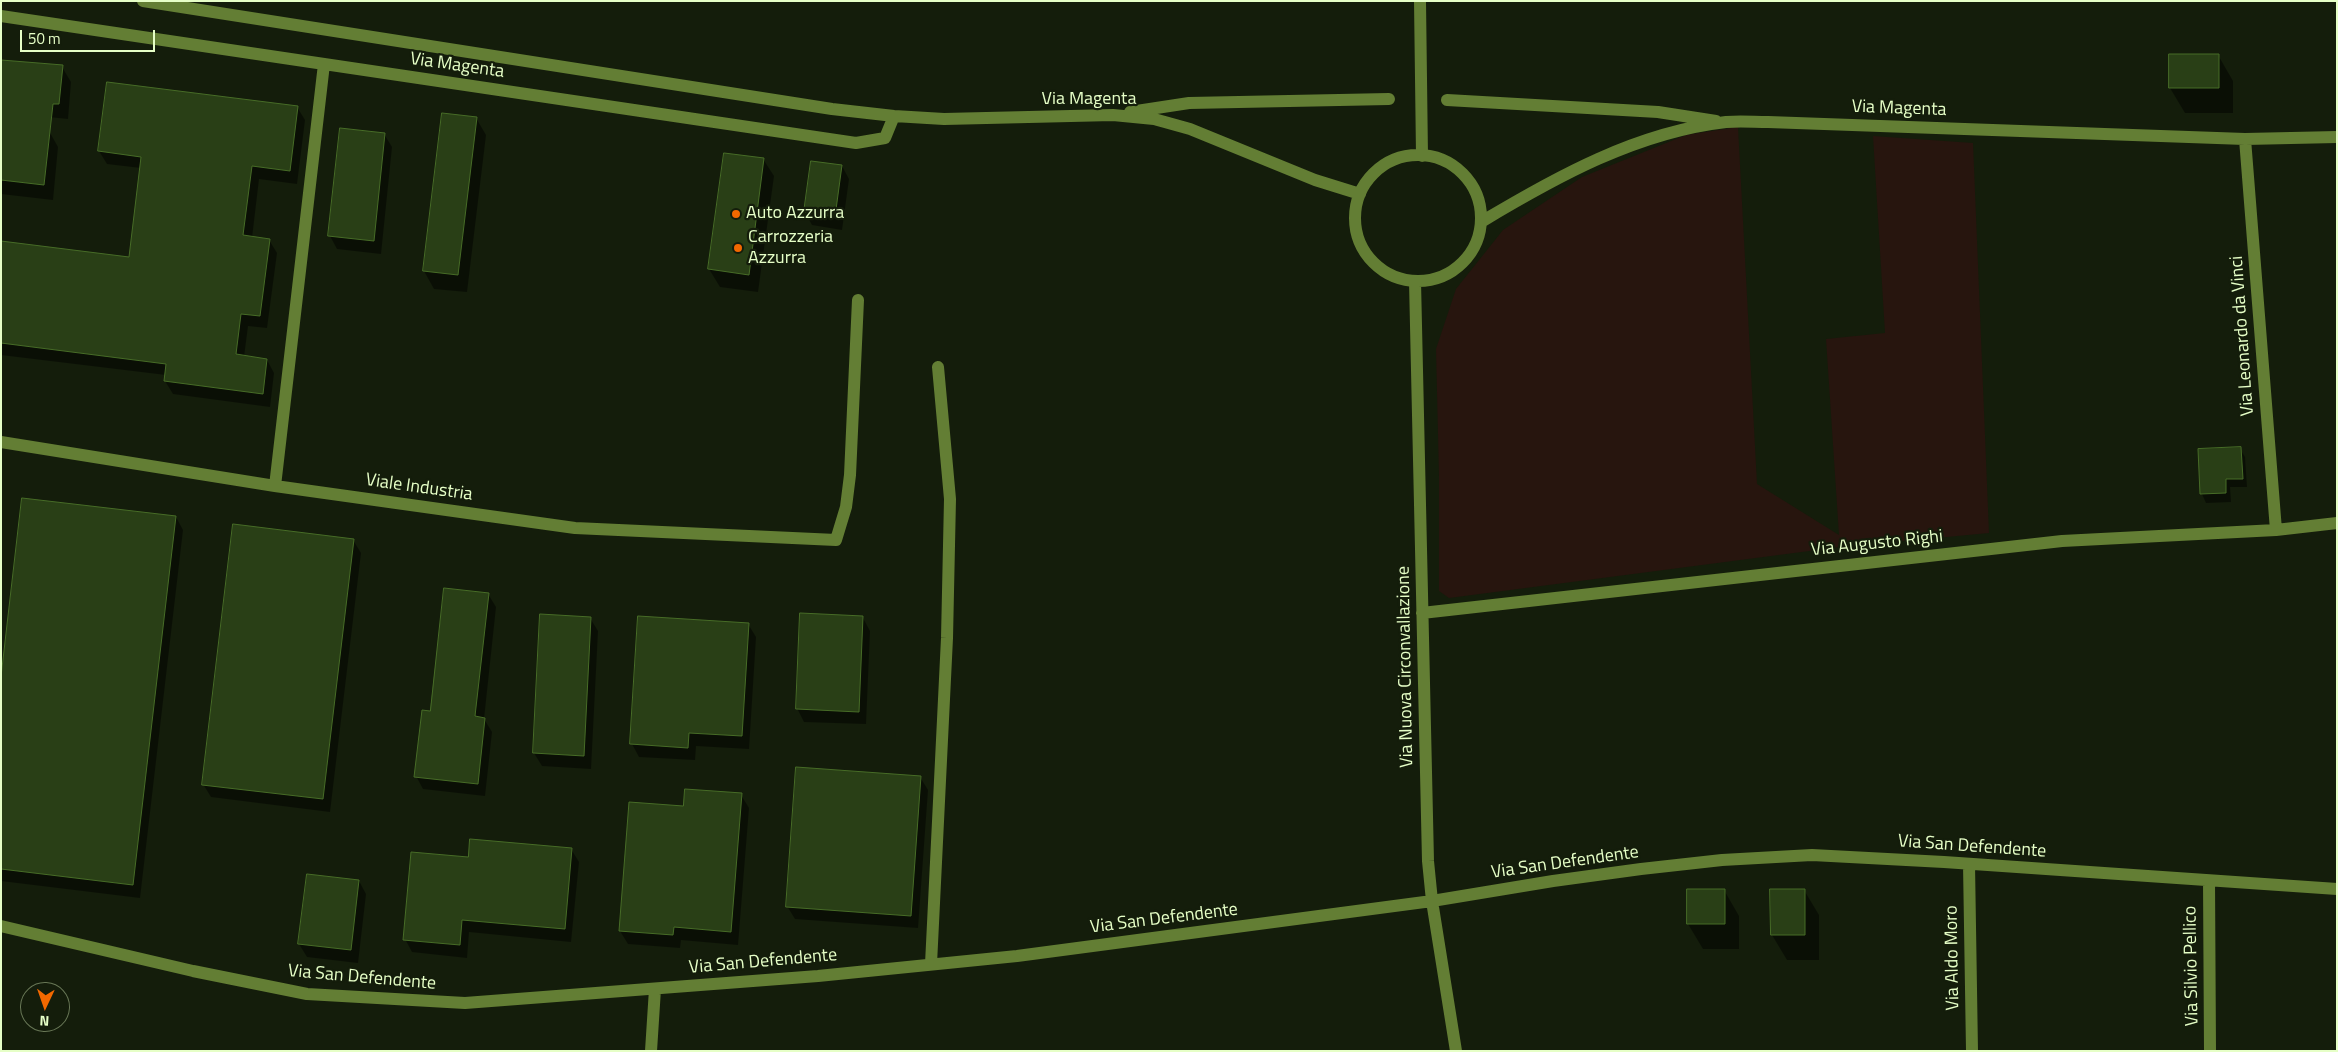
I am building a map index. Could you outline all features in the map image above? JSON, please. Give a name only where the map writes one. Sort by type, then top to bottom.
[{"type":"street","name":"Via Magenta","points":[[143,1],[832,109],[894,116],[971,119],[1113,115],[1154,119],[1190,129],[1315,180],[1360,194]]},
{"type":"street","points":[[1420,1],[1422,156]]},
{"type":"street","name":"Via Magenta","points":[[1,16],[856,143],[885,138],[894,116]]},
{"type":"street","points":[[275,486],[324,64]]},
{"type":"street","points":[[1113,115],[1189,103],[1389,99]]},
{"type":"street","points":[[1446,100],[1658,112],[1726,122]]},
{"type":"street","name":"Via Magenta","points":[[1481,222],[1552,180],[1621,150],[1673,132],[1726,122],[2246,139],[2337,138]]},
{"type":"street","name":"Via Leonardo da Vinci","points":[[2246,139],[2276,530]]},
{"type":"street","points":[[1422,156],[1441,160],[1458,170],[1465,177],[1471,184],[1479,202],[1481,222],[1477,241],[1467,258],[1453,271],[1435,279],[1415,281],[1396,277],[1378,267],[1365,252],[1356,228],[1355,214],[1360,194],[1370,178],[1385,165],[1402,158],[1422,156]]},
{"type":"street","name":"Via Nuova Circonvallazione","points":[[1415,281],[1428,861],[1432,901],[1456,1051]]},
{"type":"street","name":"Viale Industria","points":[[1,442],[275,486],[575,528],[836,540],[846,507],[850,475],[858,300]]},
{"type":"street","points":[[930,964],[947,638],[950,499],[938,367]]},
{"type":"street","name":"Via Augusto Righi","points":[[1422,613],[2062,541],[2276,530],[2337,523]]},
{"type":"street","name":"Via San Defendente","points":[[1,926],[194,971],[307,994],[465,1003],[655,989],[1017,956],[1432,901],[1563,880],[1722,860],[1812,855],[2337,890]]},
{"type":"street","name":"Via Aldo Moro","points":[[1969,864],[1972,1051]]},
{"type":"street","name":"Via Silvio Pellico","points":[[2209,880],[2210,1051]]},
{"type":"street","points":[[651,1051],[655,989]]},
{"type":"shaded area","points":[[1738,127],[1757,484],[1839,535],[1826,339],[1885,333],[1873,136],[1973,143],[1989,533],[1840,547],[1449,598],[1439,591],[1436,349],[1456,289],[1503,230],[1582,177],[1686,135]]},
{"type":"building","points":[[2169,54],[2219,54],[2219,88],[2169,88]]},
{"type":"building","points":[[1,60],[63,65],[59,104],[53,104],[44,185],[1,180]]},
{"type":"building","points":[[107,82],[298,106],[290,171],[252,166],[243,235],[270,239],[260,316],[241,314],[236,354],[267,359],[263,394],[164,381],[166,364],[1,343],[1,241],[129,257],[141,157],[98,151]]},
{"type":"building","points":[[442,113],[477,117],[458,275],[423,271]]},
{"type":"building","points":[[340,128],[385,133],[374,241],[328,236]]},
{"type":"building","name":"Auto Azzurra","points":[[724,153],[764,158],[749,275],[708,269]]},
{"type":"building","points":[[811,161],[842,165],[835,217],[804,212]]},
{"type":"building","points":[[2241,447],[2243,479],[2226,479],[2226,493],[2200,494],[2198,449]]},
{"type":"building","points":[[22,498],[176,516],[133,885],[1,869],[1,677]]},
{"type":"building","points":[[233,524],[354,539],[323,799],[202,785]]},
{"type":"building","points":[[444,588],[489,593],[475,716],[485,718],[478,784],[414,777],[422,710],[430,711]]},
{"type":"building","points":[[800,613],[863,616],[859,712],[796,709]]},
{"type":"building","points":[[540,614],[591,617],[584,756],[533,753]]},
{"type":"building","points":[[638,616],[749,623],[742,736],[689,733],[688,748],[630,744]]},
{"type":"building","points":[[796,767],[921,776],[911,916],[786,907]]},
{"type":"building","points":[[685,789],[742,793],[731,932],[674,927],[673,935],[619,931],[629,802],[683,806]]},
{"type":"building","points":[[470,839],[572,848],[565,929],[462,920],[460,945],[403,940],[411,852],[468,857]]},
{"type":"building","points":[[307,874],[359,880],[351,950],[298,944]]},
{"type":"building","points":[[1687,889],[1725,889],[1725,924],[1687,924]]},
{"type":"building","points":[[1770,889],[1805,889],[1805,935],[1771,935]]},
{"type":"place","name":"Auto Azzurra","points":[[736,214]]},
{"type":"place","name":"Carrozzeria Azzurra","points":[[738,248]]}]
